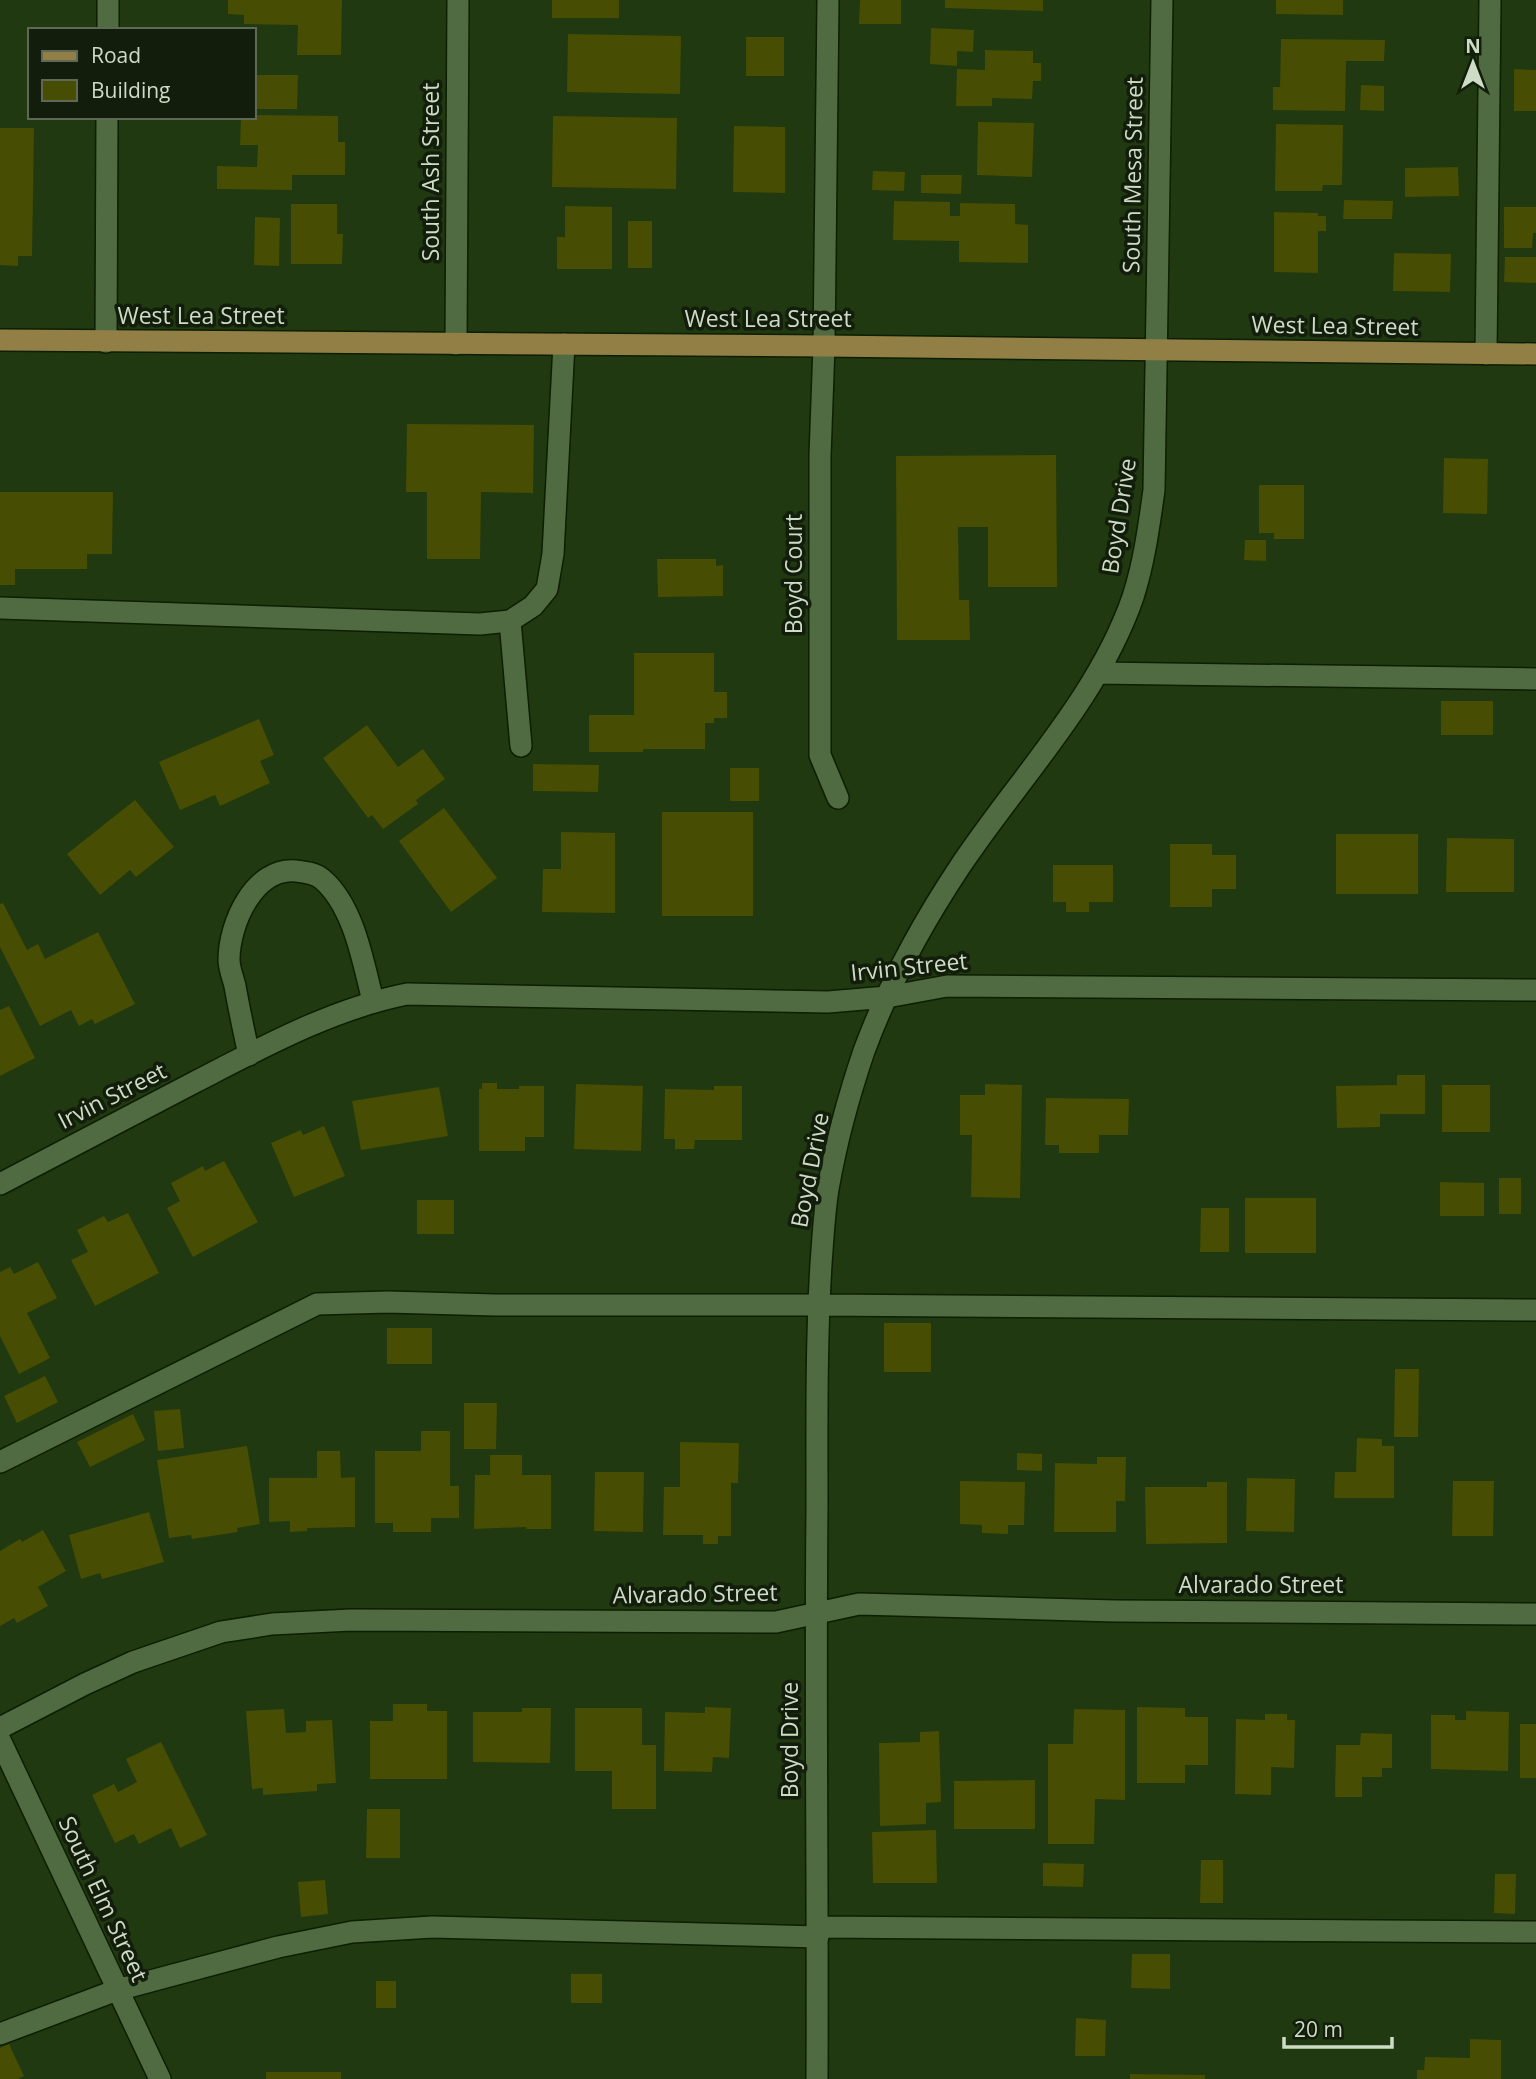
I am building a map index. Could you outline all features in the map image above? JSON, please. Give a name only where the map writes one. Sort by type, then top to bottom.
[{"type":"main road","name":"West Lea Street","points":[[0,340],[1536,354]]},
{"type":"street","points":[[108,0],[108,28]]},
{"type":"street","name":"South Ash Street","points":[[456,344],[458,0]]},
{"type":"street","name":"Boyd Court","points":[[828,0],[820,456],[820,755],[838,798]]},
{"type":"street","name":"South Mesa Street","points":[[1157,351],[1162,0]]},
{"type":"street","points":[[1486,354],[1490,0]]},
{"type":"street","points":[[106,342],[107,119]]},
{"type":"street","points":[[1,614],[480,624],[510,621],[533,606],[547,589],[553,554],[564,344]]},
{"type":"street","name":"Boyd Drive","points":[[817,2079],[818,1305],[827,1192],[864,1052],[887,996],[921,931],[961,865],[1098,673],[1133,596],[1145,551],[1154,490],[1157,351]]},
{"type":"street","points":[[510,621],[521,746]]},
{"type":"street","points":[[1098,673],[1536,679]]},
{"type":"street","points":[[249,1055],[229,960],[235,922],[243,905],[257,887],[272,875],[290,871],[308,873],[320,877],[337,895],[357,937],[373,1001]]},
{"type":"street","name":"Irvin Street","points":[[0,1184],[249,1055],[321,1021],[373,1001],[407,993],[828,1002],[947,986],[1536,990]]},
{"type":"street","points":[[0,1462],[317,1304],[1536,1310]]},
{"type":"street","name":"Alvarado Street","points":[[0,1728],[133,1662],[220,1632],[272,1624],[351,1620],[776,1622],[859,1604],[1115,1611],[1536,1614]]},
{"type":"street","name":"South Elm Street","points":[[0,1740],[160,2079]]},
{"type":"street","points":[[0,2034],[117,1990],[278,1947],[352,1932],[432,1927],[818,1932],[1536,1932]]},
{"type":"building","points":[[228,0],[342,0],[341,55],[297,55],[298,25],[244,24],[244,15],[228,14]]},
{"type":"building","points":[[552,0],[619,0],[619,18],[552,18]]},
{"type":"building","points":[[860,0],[901,0],[901,24],[859,24]]},
{"type":"building","points":[[945,0],[1043,0],[1043,11],[945,8]]},
{"type":"building","points":[[1276,0],[1343,0],[1343,15],[1276,14]]},
{"type":"building","points":[[931,28],[974,30],[973,52],[957,51],[957,66],[930,64]]},
{"type":"building","points":[[568,34],[681,36],[680,94],[567,92]]},
{"type":"building","points":[[746,37],[784,37],[784,76],[746,76]]},
{"type":"building","points":[[1281,39],[1385,40],[1384,61],[1346,61],[1345,111],[1273,110],[1273,87],[1280,87]]},
{"type":"building","points":[[985,50],[1033,51],[1033,63],[1041,63],[1041,81],[1033,81],[1032,99],[992,98],[992,106],[956,106],[957,69],[985,70]]},
{"type":"building","points":[[1514,69],[1536,70],[1536,111],[1514,111]]},
{"type":"building","points":[[256,75],[298,75],[297,109],[256,109]]},
{"type":"building","points":[[1361,85],[1384,86],[1384,111],[1360,110]]},
{"type":"building","points":[[256,115],[338,116],[338,142],[345,142],[345,175],[292,175],[292,190],[217,189],[217,166],[257,167],[258,145],[240,145],[241,119],[256,119]]},
{"type":"building","points":[[553,116],[677,118],[676,189],[552,187]]},
{"type":"building","points":[[978,122],[1034,123],[1032,177],[977,175]]},
{"type":"building","points":[[1276,124],[1343,125],[1342,185],[1323,185],[1322,191],[1275,191]]},
{"type":"building","points":[[734,126],[785,127],[785,193],[733,192]]},
{"type":"building","points":[[0,128],[34,128],[32,256],[18,256],[18,266],[0,265]]},
{"type":"building","points":[[1458,167],[1459,196],[1405,197],[1405,168]]},
{"type":"building","points":[[873,171],[905,172],[904,191],[872,190]]},
{"type":"building","points":[[921,175],[962,175],[961,194],[921,193]]},
{"type":"building","points":[[1344,200],[1393,201],[1392,219],[1343,219]]},
{"type":"building","points":[[894,201],[950,202],[950,216],[960,216],[960,203],[1015,204],[1015,224],[1028,225],[1028,263],[959,262],[959,241],[893,240]]},
{"type":"building","points":[[291,204],[337,204],[337,234],[343,234],[342,264],[291,264]]},
{"type":"building","points":[[565,206],[612,207],[612,269],[557,269],[557,237],[565,237]]},
{"type":"building","points":[[1504,207],[1536,207],[1536,233],[1533,233],[1532,248],[1504,248]]},
{"type":"building","points":[[1274,212],[1318,213],[1318,216],[1326,216],[1326,231],[1318,231],[1318,273],[1274,272]]},
{"type":"building","points":[[255,217],[280,218],[279,266],[254,265]]},
{"type":"building","points":[[628,221],[652,221],[652,268],[628,268]]},
{"type":"building","points":[[1394,253],[1451,254],[1450,292],[1393,291]]},
{"type":"building","points":[[1505,257],[1536,257],[1536,283],[1504,282]]},
{"type":"building","points":[[407,424],[534,425],[533,493],[481,492],[480,559],[427,559],[427,492],[406,492]]},
{"type":"building","points":[[1056,455],[1057,587],[988,587],[988,527],[958,527],[959,600],[969,600],[970,640],[897,640],[896,456]]},
{"type":"building","points":[[1444,458],[1488,459],[1487,514],[1443,513]]},
{"type":"building","points":[[1259,485],[1304,485],[1304,539],[1274,539],[1274,533],[1259,533]]},
{"type":"building","points":[[0,492],[113,492],[112,554],[87,554],[87,569],[15,569],[15,585],[0,585]]},
{"type":"building","points":[[1245,540],[1266,540],[1266,561],[1244,560]]},
{"type":"building","points":[[657,559],[716,559],[716,566],[723,565],[723,596],[658,597]]},
{"type":"building","points":[[634,653],[714,653],[714,692],[727,692],[727,718],[714,718],[714,723],[705,723],[705,749],[589,752],[589,715],[634,715]]},
{"type":"building","points":[[1441,701],[1493,701],[1493,735],[1441,735]]},
{"type":"building","points":[[259,719],[274,755],[260,761],[270,783],[220,806],[215,795],[180,810],[159,762]]},
{"type":"building","points":[[367,725],[398,767],[423,749],[445,779],[416,800],[418,804],[383,829],[372,815],[368,818],[323,758]]},
{"type":"building","points":[[533,764],[599,765],[598,792],[533,791]]},
{"type":"building","points":[[730,768],[759,768],[759,801],[730,801]]},
{"type":"building","points":[[135,800],[174,847],[136,877],[130,870],[100,895],[67,854]]},
{"type":"building","points":[[444,808],[497,878],[451,912],[399,841]]},
{"type":"building","points":[[662,812],[753,812],[753,916],[662,916]]},
{"type":"building","points":[[561,832],[615,833],[615,913],[542,912],[543,869],[561,869]]},
{"type":"building","points":[[1336,834],[1418,834],[1418,894],[1336,894]]},
{"type":"building","points":[[1447,838],[1514,839],[1514,892],[1446,892]]},
{"type":"building","points":[[1170,844],[1212,844],[1212,855],[1236,855],[1236,889],[1212,889],[1212,907],[1170,907]]},
{"type":"building","points":[[1053,865],[1113,865],[1113,902],[1089,902],[1089,912],[1066,912],[1066,902],[1053,902]]},
{"type":"building","points":[[3,903],[27,950],[38,944],[45,959],[98,932],[135,1004],[95,1024],[92,1019],[79,1026],[71,1010],[40,1026],[0,947],[0,904]]},
{"type":"building","points":[[9,1006],[35,1058],[0,1076],[0,1010]]},
{"type":"building","points":[[1397,1075],[1425,1075],[1425,1114],[1380,1114],[1380,1127],[1337,1128],[1336,1086],[1397,1085]]},
{"type":"building","points":[[482,1083],[497,1083],[497,1089],[544,1086],[544,1137],[525,1137],[525,1151],[479,1151],[479,1089],[482,1089]]},
{"type":"building","points":[[576,1084],[643,1086],[641,1151],[574,1149]]},
{"type":"building","points":[[985,1084],[1022,1085],[1020,1198],[971,1197],[972,1135],[960,1135],[960,1095],[985,1095]]},
{"type":"building","points":[[1442,1085],[1490,1085],[1490,1132],[1442,1132]]},
{"type":"building","points":[[714,1086],[742,1086],[742,1140],[695,1140],[694,1149],[675,1149],[675,1139],[664,1139],[665,1089],[714,1090]]},
{"type":"building","points":[[439,1087],[448,1136],[361,1150],[352,1101]]},
{"type":"building","points":[[1046,1098],[1129,1099],[1128,1135],[1099,1135],[1099,1153],[1059,1153],[1059,1145],[1045,1145]]},
{"type":"building","points":[[324,1126],[345,1176],[294,1197],[271,1143],[301,1130],[303,1135]]},
{"type":"building","points":[[224,1161],[258,1222],[193,1257],[167,1208],[180,1201],[171,1183],[203,1166],[205,1171]]},
{"type":"building","points":[[1499,1178],[1521,1178],[1521,1214],[1499,1214]]},
{"type":"building","points":[[1440,1182],[1484,1183],[1484,1216],[1440,1216]]},
{"type":"building","points":[[1245,1198],[1316,1198],[1316,1253],[1245,1253]]},
{"type":"building","points":[[417,1200],[454,1200],[454,1234],[417,1234]]},
{"type":"building","points":[[1201,1208],[1229,1208],[1229,1252],[1200,1252]]},
{"type":"building","points":[[128,1213],[159,1273],[95,1306],[71,1260],[88,1252],[77,1230],[104,1216],[108,1222]]},
{"type":"building","points":[[38,1262],[57,1298],[27,1313],[50,1358],[19,1374],[0,1336],[0,1272],[10,1267],[14,1274]]},
{"type":"building","points":[[884,1323],[931,1323],[931,1372],[884,1372]]},
{"type":"building","points":[[387,1328],[432,1328],[432,1364],[387,1364]]},
{"type":"building","points":[[1395,1369],[1419,1369],[1418,1437],[1394,1437]]},
{"type":"building","points":[[45,1376],[58,1402],[17,1423],[4,1396]]},
{"type":"building","points":[[464,1403],[497,1403],[496,1449],[464,1449]]},
{"type":"building","points":[[180,1409],[184,1448],[158,1451],[154,1411]]},
{"type":"building","points":[[133,1414],[145,1440],[90,1467],[77,1442]]},
{"type":"building","points":[[421,1431],[450,1431],[450,1486],[459,1486],[459,1518],[431,1518],[431,1532],[393,1532],[393,1523],[375,1523],[375,1451],[421,1451]]},
{"type":"building","points":[[1357,1438],[1382,1439],[1382,1446],[1394,1446],[1394,1498],[1334,1498],[1335,1472],[1356,1472]]},
{"type":"building","points":[[680,1442],[739,1443],[738,1483],[731,1483],[731,1536],[718,1536],[718,1544],[703,1544],[703,1535],[663,1535],[664,1487],[680,1487]]},
{"type":"building","points":[[247,1446],[260,1524],[237,1528],[238,1532],[192,1539],[191,1535],[169,1538],[157,1460]]},
{"type":"building","points":[[317,1451],[340,1451],[341,1478],[355,1477],[355,1527],[307,1528],[307,1531],[290,1532],[290,1521],[269,1522],[269,1478],[317,1478]]},
{"type":"building","points":[[1017,1453],[1042,1454],[1042,1471],[1017,1470]]},
{"type":"building","points":[[490,1455],[522,1455],[522,1475],[551,1475],[551,1529],[474,1529],[475,1475],[490,1475]]},
{"type":"building","points":[[1097,1457],[1126,1457],[1125,1501],[1116,1501],[1116,1532],[1054,1532],[1055,1463],[1097,1464]]},
{"type":"building","points":[[595,1472],[644,1472],[643,1532],[594,1531]]},
{"type":"building","points":[[1247,1478],[1295,1479],[1294,1532],[1246,1531]]},
{"type":"building","points":[[960,1481],[1025,1482],[1024,1525],[1008,1525],[1008,1534],[982,1533],[982,1525],[960,1524]]},
{"type":"building","points":[[1453,1481],[1494,1481],[1493,1536],[1452,1536]]},
{"type":"building","points":[[1207,1482],[1227,1482],[1227,1543],[1146,1544],[1145,1487],[1207,1487]]},
{"type":"building","points":[[149,1512],[164,1562],[102,1579],[100,1573],[81,1579],[69,1535]]},
{"type":"building","points":[[43,1530],[66,1571],[38,1587],[48,1606],[17,1623],[14,1618],[0,1626],[0,1551]]},
{"type":"building","points":[[393,1704],[427,1704],[427,1711],[447,1711],[447,1779],[370,1779],[370,1721],[393,1721]]},
{"type":"building","points":[[705,1707],[731,1708],[729,1758],[713,1757],[712,1772],[664,1771],[665,1712],[705,1713]]},
{"type":"building","points":[[1137,1707],[1185,1708],[1185,1717],[1208,1717],[1208,1765],[1185,1765],[1185,1783],[1137,1783]]},
{"type":"building","points":[[522,1708],[551,1708],[550,1763],[473,1762],[473,1712],[522,1712]]},
{"type":"building","points":[[575,1708],[642,1708],[642,1745],[656,1745],[656,1809],[612,1809],[612,1771],[575,1771]]},
{"type":"building","points":[[284,1709],[286,1733],[306,1732],[306,1721],[332,1720],[336,1783],[317,1784],[317,1791],[263,1795],[263,1788],[252,1789],[246,1711]]},
{"type":"building","points":[[1074,1709],[1125,1710],[1125,1800],[1095,1799],[1094,1844],[1048,1844],[1048,1744],[1073,1744]]},
{"type":"building","points":[[1466,1711],[1509,1712],[1508,1771],[1431,1769],[1431,1715],[1455,1715],[1455,1720],[1466,1720]]},
{"type":"building","points":[[1265,1714],[1287,1714],[1287,1720],[1295,1720],[1294,1768],[1271,1767],[1271,1795],[1235,1794],[1236,1719],[1265,1720]]},
{"type":"building","points":[[1520,1724],[1536,1724],[1536,1778],[1520,1778]]},
{"type":"building","points":[[939,1731],[941,1802],[926,1803],[926,1824],[880,1826],[879,1743],[920,1742],[920,1732]]},
{"type":"building","points":[[1361,1733],[1392,1734],[1392,1768],[1382,1768],[1382,1777],[1362,1777],[1362,1797],[1335,1797],[1336,1745],[1360,1745]]},
{"type":"building","points":[[161,1742],[207,1835],[180,1848],[171,1828],[139,1844],[134,1834],[115,1843],[92,1795],[114,1784],[118,1792],[137,1782],[126,1759]]},
{"type":"building","points":[[1035,1780],[1035,1829],[954,1829],[954,1781]]},
{"type":"building","points":[[367,1809],[400,1809],[400,1858],[366,1858]]},
{"type":"building","points":[[936,1830],[937,1883],[873,1883],[872,1832]]},
{"type":"building","points":[[1201,1860],[1223,1860],[1223,1903],[1200,1903]]},
{"type":"building","points":[[1043,1863],[1084,1864],[1083,1887],[1043,1886]]},
{"type":"building","points":[[1495,1874],[1516,1874],[1515,1914],[1494,1913]]},
{"type":"building","points":[[325,1880],[328,1914],[301,1917],[298,1882]]},
{"type":"building","points":[[1132,1954],[1170,1954],[1170,1989],[1131,1988]]},
{"type":"building","points":[[571,1974],[602,1974],[602,2003],[571,2003]]},
{"type":"building","points":[[376,1981],[396,1981],[396,2008],[376,2008]]},
{"type":"building","points":[[1076,2018],[1106,2020],[1105,2056],[1075,2056]]},
{"type":"building","points":[[1470,2039],[1501,2040],[1501,2079],[1417,2079],[1417,2070],[1424,2070],[1425,2057],[1470,2058]]},
{"type":"building","points":[[9,2044],[24,2076],[18,2079],[0,2079],[0,2048]]},
{"type":"building","points":[[266,2072],[341,2072],[341,2079],[266,2079]]},
{"type":"building","points":[[1130,2074],[1205,2075],[1205,2079],[1130,2079]]}]
